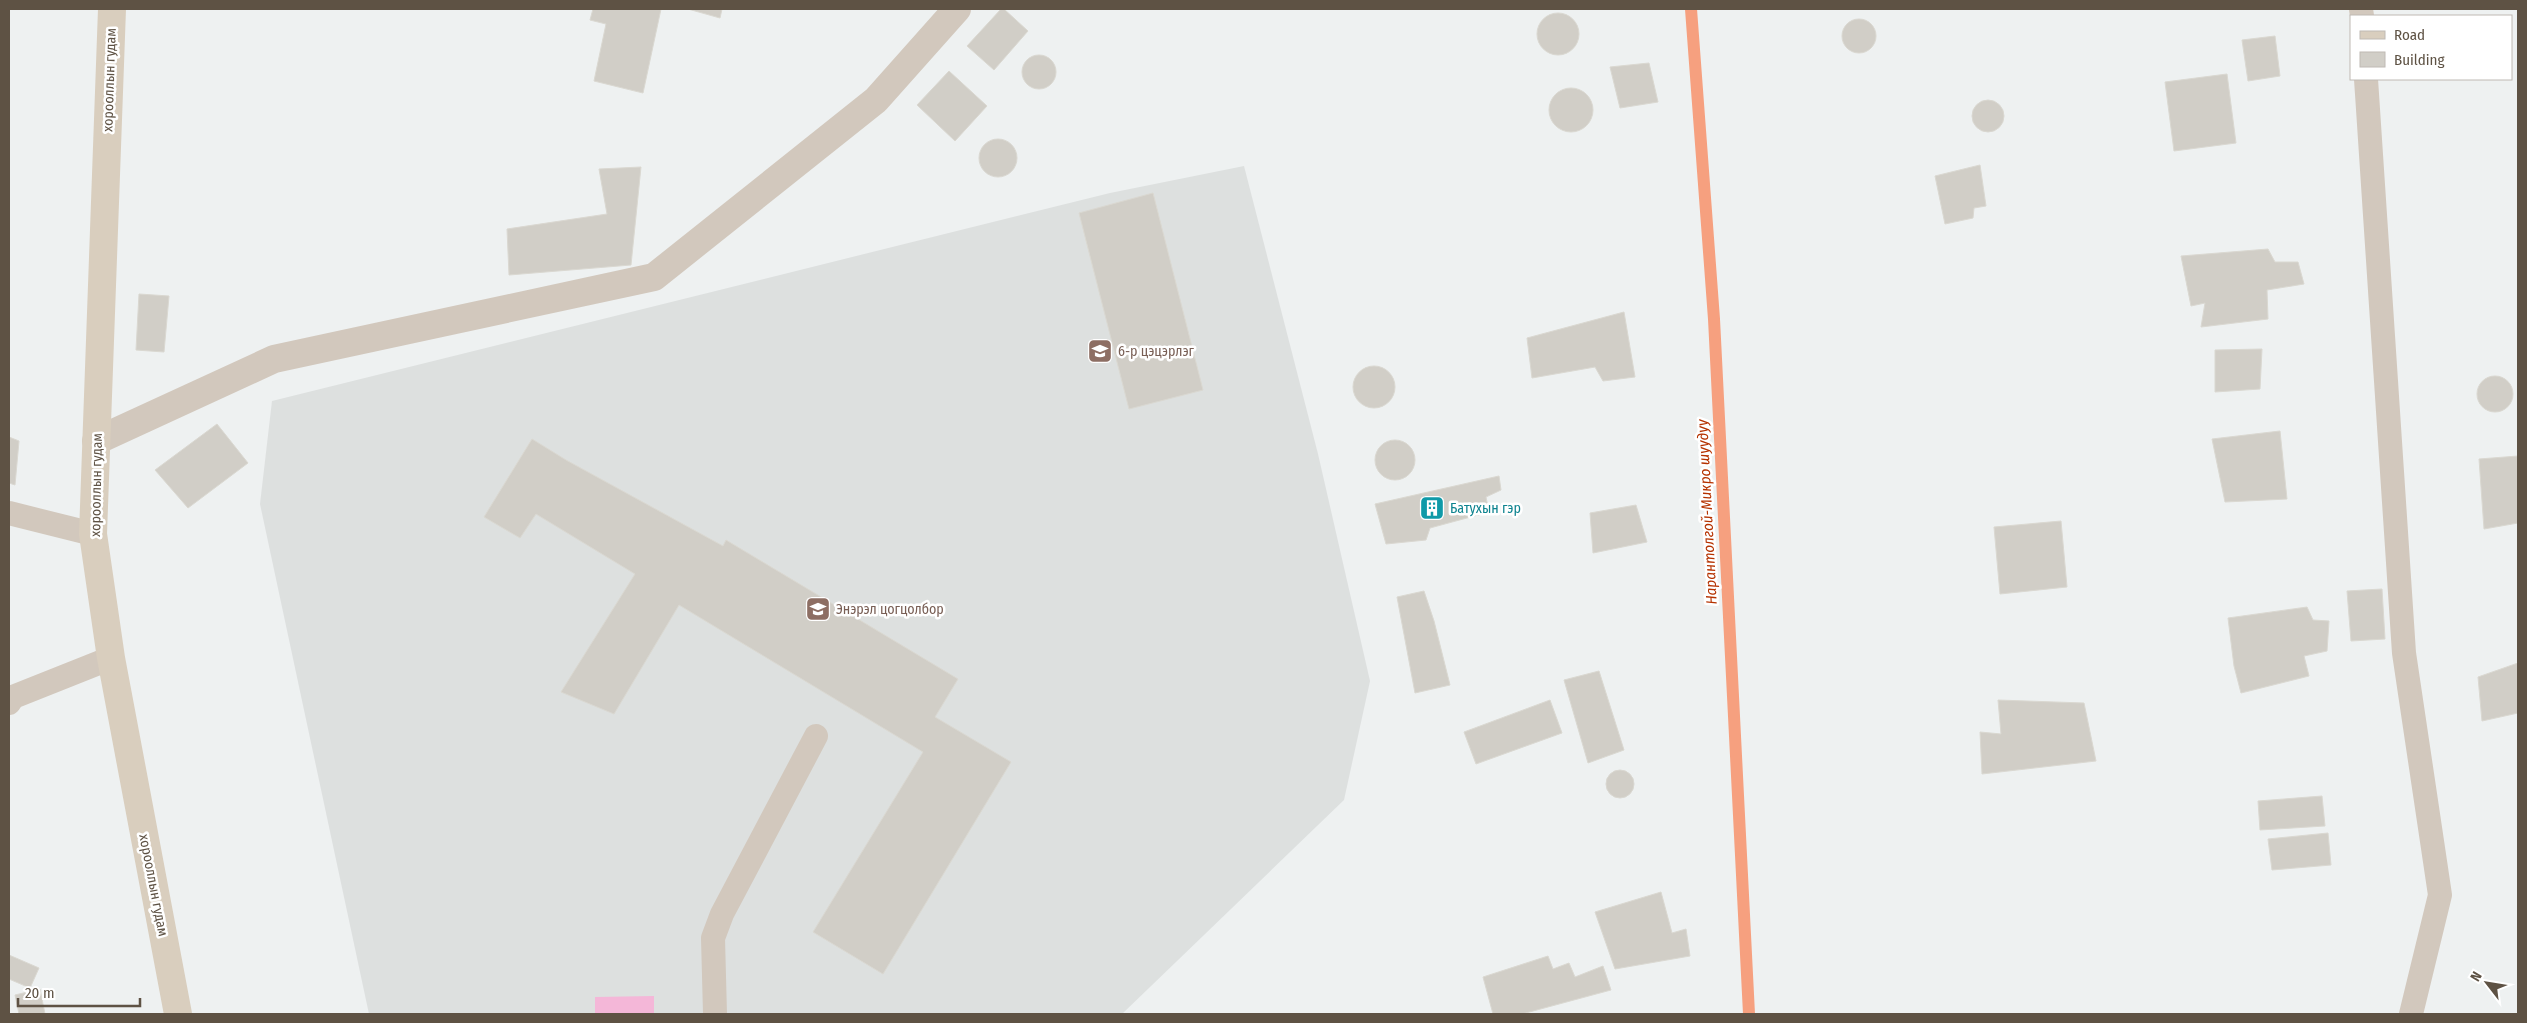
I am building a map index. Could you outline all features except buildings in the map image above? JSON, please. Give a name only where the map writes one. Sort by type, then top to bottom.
[{"type":"main road","name":"хорооллын гудам","points":[[112,9],[93,534],[111,658],[178,1014]]},
{"type":"street","points":[[96,442],[274,359],[654,277],[876,100],[956,9]]},
{"type":"lane","points":[[2366,80],[2404,653],[2440,896],[2411,1014]]},
{"type":"lane","points":[[9,513],[93,534]]},
{"type":"lane","points":[[9,703],[13,697],[111,658]]},
{"type":"lane","points":[[715,1014],[713,938],[722,914],[816,736]]},
{"type":"shaded area","name":"Энэрэл цогцолбор","points":[[1244,166],[1318,454],[1370,681],[1344,800],[1122,1014],[369,1014],[260,504],[272,401],[1110,193]]},
{"type":"shaded area","points":[[654,996],[654,1014],[595,1014],[595,997]]},
{"type":"waterway","name":"Нарантолгой-Микро шуудуу","points":[[1691,9],[1714,319],[1749,1014]]},
{"type":"place","name":"6-р цэцэрлэг","points":[[1100,351]]},
{"type":"place","name":"Батухын гэр","points":[[1432,508]]},
{"type":"place","name":"Энэрэл цогцолбор","points":[[818,609]]}]
